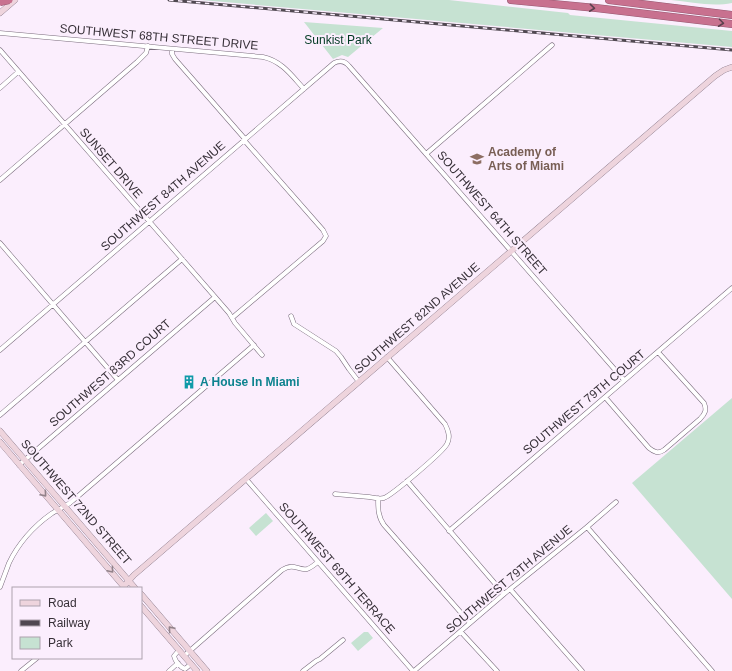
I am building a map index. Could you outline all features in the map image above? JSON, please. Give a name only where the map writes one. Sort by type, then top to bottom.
[{"type":"highway","points":[[0,2],[9,0]]},
{"type":"highway","points":[[511,0],[596,8],[732,24]]},
{"type":"highway","points":[[609,0],[732,15]]},
{"type":"street","points":[[0,13],[15,0]]},
{"type":"street","name":"SOUTHWEST 68TH STREET DRIVE","points":[[0,33],[267,58],[274,60],[281,65],[304,89]]},
{"type":"street","points":[[426,154],[552,45]]},
{"type":"street","points":[[0,180],[142,57],[146,53],[148,46]]},
{"type":"street","points":[[172,48],[172,54],[175,59],[323,230],[326,236],[324,240],[232,318]]},
{"type":"street","name":"SUNSET DRIVE","points":[[0,50],[215,297],[262,355]]},
{"type":"street","name":"SOUTHWEST 84TH AVENUE","points":[[0,350],[304,89],[338,61],[342,61]]},
{"type":"street","name":"SOUTHWEST 64TH STREET","points":[[342,61],[349,66],[624,380]]},
{"type":"street","name":"SOUTHWEST 82ND AVENUE","points":[[123,587],[129,580],[246,479],[715,76],[731,68]]},
{"type":"street","points":[[0,88],[18,72]]},
{"type":"street","points":[[0,243],[118,380]]},
{"type":"street","points":[[0,415],[182,259]]},
{"type":"street","name":"SOUTHWEST 79TH COURT","points":[[449,531],[732,288]]},
{"type":"street","name":"SOUTHWEST 83RD COURT","points":[[19,465],[215,297]]},
{"type":"street","points":[[291,316],[294,324],[336,351],[360,382]]},
{"type":"street","points":[[0,586],[11,559],[20,545],[38,525],[52,513],[65,506],[254,345]]},
{"type":"street","points":[[605,397],[649,448],[656,452],[664,450],[700,419],[706,410],[704,404],[658,352]]},
{"type":"street","points":[[335,494],[386,498],[444,449],[448,442],[449,433],[446,426],[388,357]]},
{"type":"street","name":"SOUTHWEST 72ND STREET","points":[[0,433],[134,587]]},
{"type":"street","name":"SOUTHWEST 72ND STREET","points":[[0,442],[123,587]]},
{"type":"street","name":"SOUTHWEST 69TH TERRACE","points":[[246,479],[414,671]]},
{"type":"street","points":[[406,481],[504,594]]},
{"type":"street","points":[[378,498],[378,513],[384,525],[470,623]]},
{"type":"street","name":"SOUTHWEST 79TH AVENUE","points":[[414,671],[504,594],[616,502]]},
{"type":"street","points":[[586,527],[712,671]]},
{"type":"street","points":[[184,656],[189,650],[282,570],[290,566],[308,569],[318,562]]},
{"type":"street","points":[[510,589],[582,671]]},
{"type":"street","points":[[142,595],[207,671]]},
{"type":"street","points":[[142,607],[197,671]]},
{"type":"street","points":[[461,632],[497,671]]},
{"type":"street","points":[[303,671],[343,640]]},
{"type":"street","points":[[179,650],[174,656],[178,663],[185,669],[191,664]]},
{"type":"street","points":[[21,671],[36,659]]},
{"type":"street","points":[[169,671],[178,663]]},
{"type":"street","points":[[26,667],[30,671]]},
{"type":"green space","points":[[201,0],[449,0],[568,13],[570,15],[732,31],[732,47]]},
{"type":"green space","points":[[671,0],[732,0],[732,3],[709,4]]},
{"type":"green space","name":"Sunkist Park","points":[[304,22],[383,28],[348,57],[342,55],[333,59]]},
{"type":"green space","points":[[732,398],[732,599],[632,483]]},
{"type":"green space","points":[[266,513],[273,521],[256,536],[249,528]]},
{"type":"green space","points":[[364,632],[368,632],[373,638],[358,651],[351,643]]},
{"type":"railway","points":[[169,0],[732,50]]},
{"type":"place","name":"Academy of Arts of Miami","points":[[477,159]]},
{"type":"place","name":"A House In Miami","points":[[189,382]]}]
